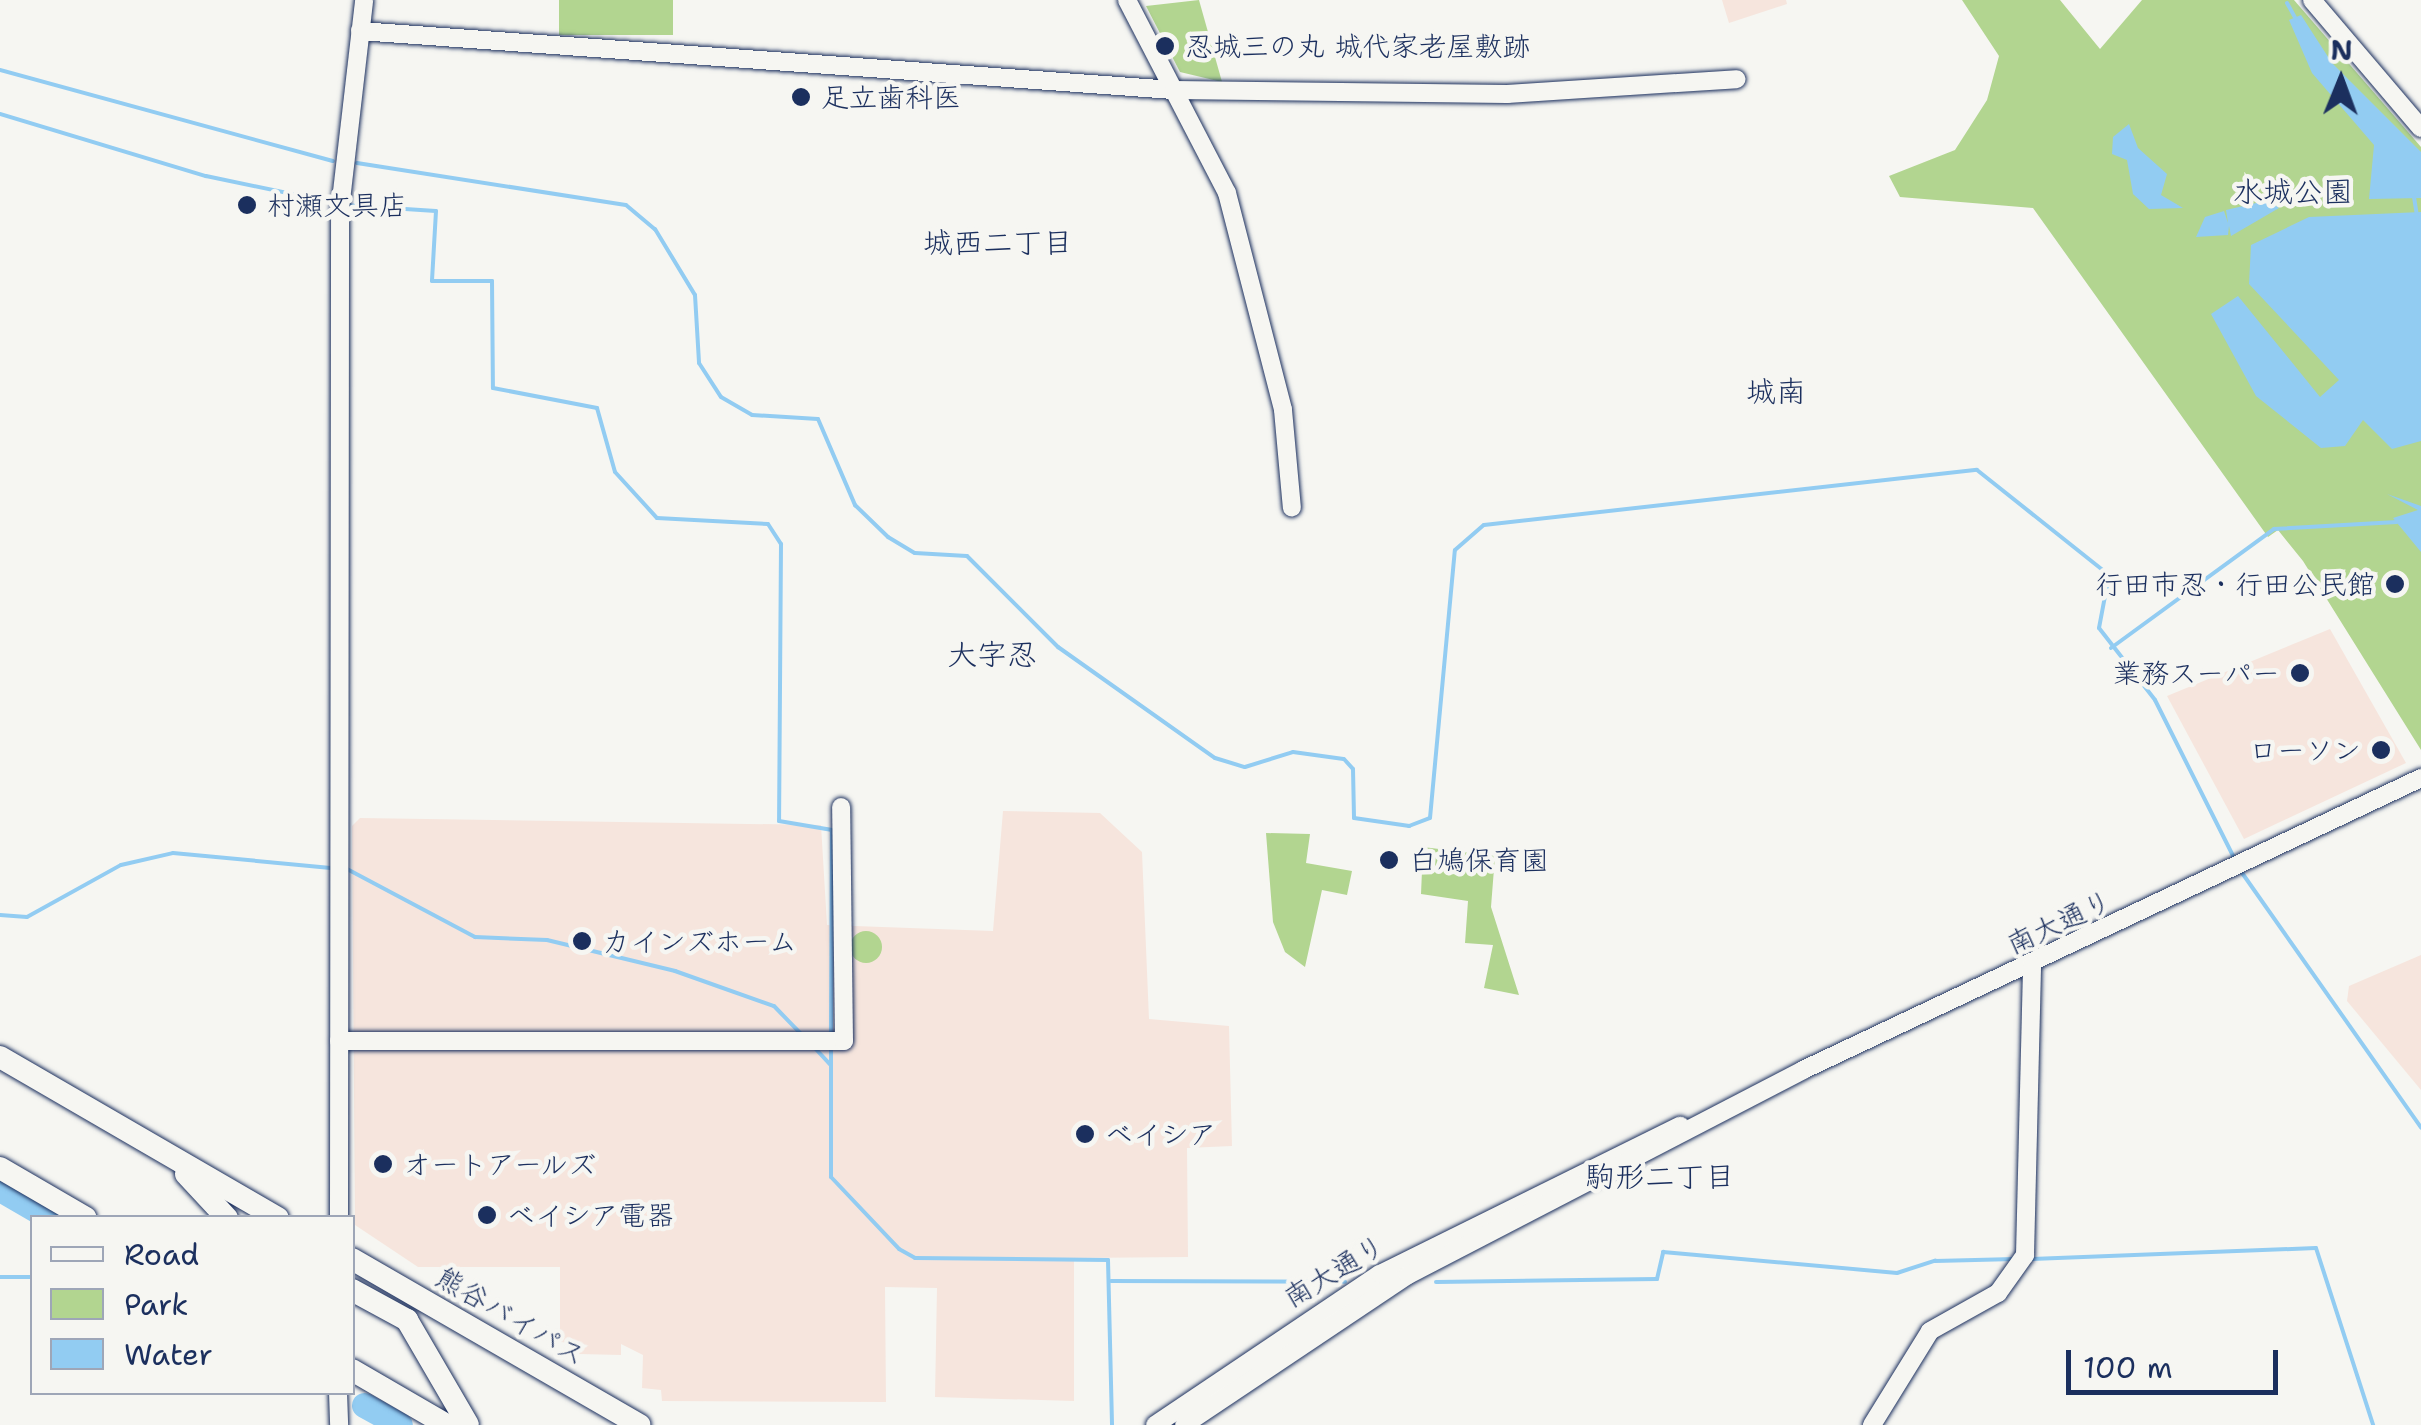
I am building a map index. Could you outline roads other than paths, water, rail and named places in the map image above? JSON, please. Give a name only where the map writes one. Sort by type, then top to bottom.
[{"type":"highway","points":[[0,1057],[273,1215]]},
{"type":"highway","points":[[180,1162],[224,1215]]},
{"type":"highway","points":[[0,1168],[81,1215]]},
{"type":"highway","name":"熊谷バイパス","points":[[355,1261],[640,1425]]},
{"type":"highway","points":[[355,1292],[407,1320],[468,1425]]},
{"type":"highway","points":[[355,1372],[447,1425]]},
{"type":"street","points":[[339,1215],[336,868],[341,204],[364,0]]},
{"type":"street","points":[[1127,0],[1240,230],[1283,410],[1292,508]]},
{"type":"street","points":[[2312,0],[2421,128]]},
{"type":"street","points":[[360,31],[1174,90],[1506,94],[1737,79]]},
{"type":"street","name":"南大通り","points":[[1184,1425],[1408,1275],[1718,1113],[2421,778]]},
{"type":"street","points":[[339,1041],[844,1041],[841,808]]},
{"type":"street","points":[[1872,1425],[1930,1331],[1998,1293],[2022,1262],[2032,966]]},
{"type":"street","name":"南大通り","points":[[1155,1425],[1380,1274],[1626,1147],[1718,1113]]},
{"type":"street","points":[[338,1395],[338,1425]]},
{"type":"water","points":[[2301,15],[2332,63],[2421,152],[2421,198],[2369,199],[2374,145],[2312,73],[2289,20]]},
{"type":"water","points":[[2129,124],[2138,148],[2167,174],[2161,195],[2183,208],[2149,209],[2133,194],[2127,160],[2112,154],[2113,137]]},
{"type":"water","points":[[2269,200],[2279,208],[2231,236],[2229,226],[2228,235],[2196,237],[2205,217],[2224,211],[2228,223],[2226,210]]},
{"type":"water","points":[[2421,212],[2421,441],[2392,449],[2363,420],[2345,446],[2321,448],[2256,396],[2211,314],[2238,296],[2320,397],[2339,380],[2249,284],[2251,245],[2309,217]]},
{"type":"water","points":[[2387,494],[2421,506],[2421,552],[2393,518],[2418,510]]},
{"type":"waterway","points":[[2287,3],[2297,21]]},
{"type":"waterway","points":[[0,70],[333,161]]},
{"type":"waterway","points":[[0,114],[206,176],[335,203]]},
{"type":"waterway","points":[[357,163],[626,205],[655,229],[695,295],[699,363],[721,397],[752,415],[818,419],[855,505],[888,537],[915,553],[967,556],[1058,647],[1215,758],[1245,767],[1293,752],[1344,759],[1353,769],[1354,818],[1409,826],[1430,818],[1455,550],[1484,525],[1977,470],[2109,575],[2099,628],[2155,700],[2234,858]]},
{"type":"waterway","points":[[2414,197],[2417,217]]},
{"type":"waterway","points":[[344,205],[436,211],[432,281],[492,281],[493,388],[597,408],[615,472],[657,518],[768,524],[781,544],[779,821],[832,830],[831,1034]]},
{"type":"waterway","points":[[2111,648],[2274,529],[2397,522]]},
{"type":"waterway","points":[[0,915],[27,917],[121,865],[173,853],[333,868]]},
{"type":"waterway","points":[[347,869],[475,937],[547,940],[675,971],[774,1006],[803,1036]]},
{"type":"waterway","points":[[2240,870],[2421,1128]]},
{"type":"waterway","points":[[813,1046],[830,1064]]},
{"type":"waterway","points":[[831,1049],[831,1177],[899,1249],[915,1258],[1108,1260],[1112,1425]]},
{"type":"waterway","points":[[0,1189],[45,1215]]},
{"type":"waterway","points":[[2030,1259],[2316,1248],[2373,1425]]},
{"type":"waterway","points":[[1436,1282],[1657,1279],[1663,1252],[1897,1273],[1935,1261],[2015,1259]]},
{"type":"waterway","points":[[0,1277],[30,1277]]},
{"type":"waterway","points":[[1111,1281],[1345,1282]]},
{"type":"waterway","points":[[364,1405],[400,1425]]},
{"type":"place","name":"忍城三の丸 城代家老屋敷跡","points":[[1165,46]]},
{"type":"place","name":"足立歯科医","points":[[801,97]]},
{"type":"place","name":"村瀬文具店","points":[[247,205]]},
{"type":"place","name":"行田市忍・行田公民館","points":[[2395,584]]},
{"type":"place","name":"業務スーパー","points":[[2300,673]]},
{"type":"place","name":"ローソン","points":[[2381,750]]},
{"type":"place","name":"白鳩保育園","points":[[1389,860]]},
{"type":"place","name":"カインズホーム","points":[[582,941]]},
{"type":"place","name":"ベイシア","points":[[1085,1134]]},
{"type":"place","name":"オートアールズ","points":[[383,1164]]},
{"type":"place","name":"ベイシア電器","points":[[487,1215]]},
{"type":"district","name":"水城公園","points":[[2293,192]]},
{"type":"district","name":"城西二丁目","points":[[998,243]]},
{"type":"district","name":"城南","points":[[1776,392]]},
{"type":"district","name":"大字忍","points":[[992,655]]},
{"type":"district","name":"駒形二丁目","points":[[1660,1177]]}]
